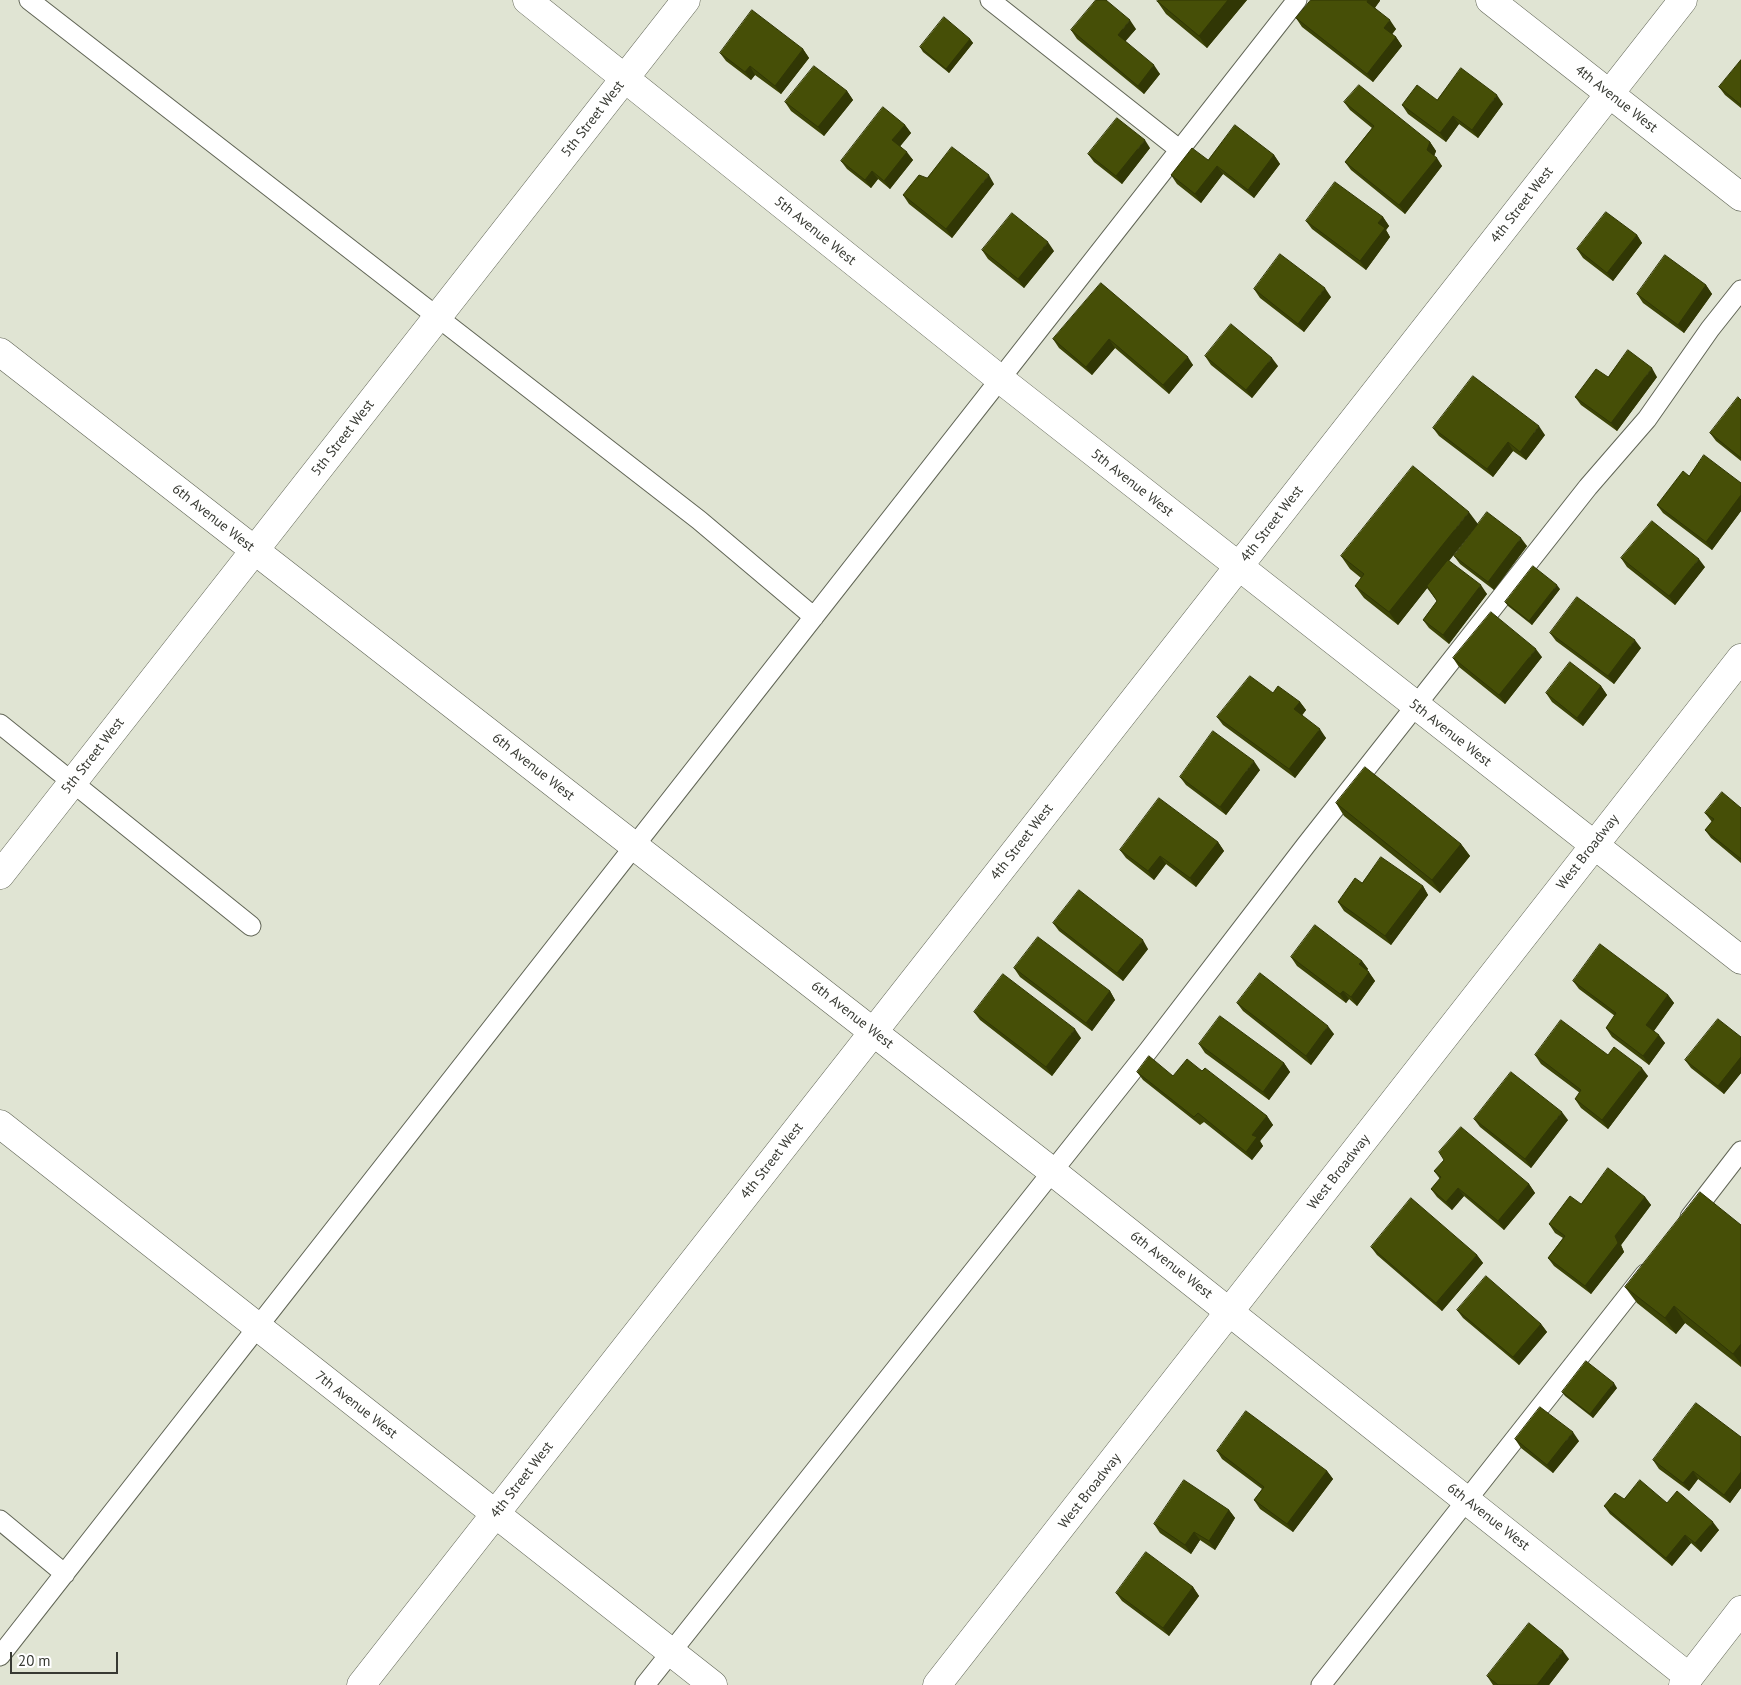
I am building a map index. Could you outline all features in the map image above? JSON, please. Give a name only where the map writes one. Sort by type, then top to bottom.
[{"type":"street","name":"5th Avenue West","points":[[527,0],[1000,379],[1741,960]]},
{"type":"street","name":"5th Street West","points":[[0,875],[686,0]]},
{"type":"street","name":"4th Avenue West","points":[[1490,0],[1741,197]]},
{"type":"street","name":"4th Street West","points":[[361,1685],[1683,0]]},
{"type":"street","name":"6th Avenue West","points":[[0,352],[874,1031],[1467,1500],[1690,1682]]},
{"type":"street","name":"West Broadway","points":[[937,1685],[1741,658]]},
{"type":"street","name":"7th Avenue West","points":[[0,1124],[713,1685]]},
{"type":"street","points":[[1690,1682],[1741,1610]]},
{"type":"lane","points":[[29,0],[699,520],[814,617]]},
{"type":"lane","points":[[990,0],[1180,150]]},
{"type":"lane","points":[[0,1656],[1297,0]]},
{"type":"lane","points":[[645,1685],[1053,1172],[1588,487],[1648,419],[1710,329],[1741,290]]},
{"type":"lane","points":[[0,724],[251,926]]},
{"type":"lane","points":[[1680,1229],[1741,1151]]},
{"type":"lane","points":[[1321,1685],[1656,1260]]},
{"type":"lane","points":[[0,1520],[64,1574]]},
{"type":"building","points":[[1096,0],[1106,0],[1130,20],[1118,35],[1154,65],[1138,86],[1071,30]]},
{"type":"building","points":[[1158,0],[1228,0],[1199,36]]},
{"type":"building","points":[[1311,0],[1368,0],[1367,2],[1390,20],[1384,28],[1396,37],[1367,74],[1296,18]]},
{"type":"building","points":[[752,10],[803,49],[775,86],[750,66],[745,72],[720,53]]},
{"type":"building","points":[[944,17],[970,39],[946,69],[920,47]]},
{"type":"building","points":[[1741,60],[1741,105],[1719,87]]},
{"type":"building","points":[[814,66],[847,91],[818,127],[785,102]]},
{"type":"building","points":[[1461,68],[1497,95],[1472,130],[1453,116],[1440,133],[1402,105],[1417,85],[1437,100]]},
{"type":"building","points":[[1359,85],[1430,142],[1427,150],[1437,158],[1399,205],[1345,162],[1374,126],[1344,102]]},
{"type":"building","points":[[883,107],[905,125],[892,140],[907,152],[884,181],[872,171],[865,180],[841,161]]},
{"type":"building","points":[[1117,118],[1145,140],[1116,176],[1088,154]]},
{"type":"building","points":[[1235,125],[1274,155],[1248,190],[1217,166],[1195,194],[1171,175],[1192,148],[1208,160]]},
{"type":"building","points":[[952,147],[989,175],[946,229],[903,195],[919,175],[927,178]]},
{"type":"building","points":[[1335,182],[1383,217],[1378,223],[1385,228],[1360,261],[1306,221]]},
{"type":"building","points":[[1606,212],[1637,235],[1607,273],[1577,249]]},
{"type":"building","points":[[1012,213],[1048,242],[1018,279],[982,250]]},
{"type":"building","points":[[1280,254],[1325,288],[1298,324],[1254,289]]},
{"type":"building","points":[[1665,255],[1706,285],[1678,325],[1637,294]]},
{"type":"building","points":[[1101,283],[1188,357],[1163,385],[1109,339],[1086,367],[1053,339]]},
{"type":"building","points":[[1231,324],[1272,358],[1246,390],[1205,356]]},
{"type":"building","points":[[1628,350],[1652,368],[1611,423],[1575,397],[1596,369],[1608,377]]},
{"type":"building","points":[[1473,376],[1539,426],[1520,452],[1508,442],[1487,469],[1433,428]]},
{"type":"building","points":[[1738,397],[1741,400],[1741,458],[1710,433]]},
{"type":"building","points":[[1704,455],[1741,483],[1741,495],[1706,542],[1657,505],[1683,471],[1689,476]]},
{"type":"building","points":[[1413,466],[1469,512],[1389,612],[1355,586],[1364,574],[1341,556]]},
{"type":"building","points":[[1487,512],[1521,538],[1488,582],[1454,556]]},
{"type":"building","points":[[1652,521],[1699,559],[1669,596],[1621,558]]},
{"type":"building","points":[[1448,560],[1481,585],[1443,635],[1423,620],[1437,601],[1427,586]]},
{"type":"building","points":[[1533,566],[1557,585],[1529,621],[1505,602]]},
{"type":"building","points":[[1577,597],[1635,640],[1608,676],[1550,633]]},
{"type":"building","points":[[1491,612],[1536,649],[1499,695],[1453,658]]},
{"type":"building","points":[[1570,662],[1601,686],[1577,718],[1546,693]]},
{"type":"building","points":[[1250,676],[1273,693],[1278,686],[1300,702],[1294,709],[1320,729],[1289,769],[1217,717]]},
{"type":"building","points":[[1213,731],[1254,761],[1220,807],[1180,777]]},
{"type":"building","points":[[1365,767],[1461,844],[1432,880],[1336,803]]},
{"type":"building","points":[[1722,792],[1741,808],[1741,859],[1705,830],[1714,819],[1705,813]]},
{"type":"building","points":[[1159,798],[1218,842],[1190,878],[1160,856],[1148,871],[1120,850]]},
{"type":"building","points":[[1381,857],[1423,886],[1385,936],[1338,902],[1355,878],[1362,883]]},
{"type":"building","points":[[1079,890],[1143,940],[1117,973],[1053,923]]},
{"type":"building","points":[[1315,925],[1362,961],[1359,964],[1369,972],[1351,997],[1343,991],[1340,994],[1291,957]]},
{"type":"building","points":[[1038,937],[1110,991],[1086,1023],[1014,968]]},
{"type":"building","points":[[1600,944],[1668,995],[1646,1025],[1659,1035],[1643,1056],[1606,1028],[1616,1013],[1573,981]]},
{"type":"building","points":[[1260,973],[1328,1026],[1306,1056],[1237,1003]]},
{"type":"building","points":[[1003,974],[1075,1029],[1046,1067],[974,1012]]},
{"type":"building","points":[[1220,1016],[1284,1063],[1263,1092],[1199,1044]]},
{"type":"building","points":[[1718,1019],[1741,1037],[1741,1057],[1718,1086],[1685,1060]]},
{"type":"building","points":[[1561,1020],[1608,1055],[1614,1047],[1642,1068],[1602,1120],[1575,1099],[1581,1090],[1535,1055]]},
{"type":"building","points":[[1149,1056],[1173,1076],[1187,1059],[1202,1071],[1205,1068],[1267,1116],[1252,1135],[1257,1137],[1246,1152],[1198,1113],[1194,1117],[1137,1072]]},
{"type":"building","points":[[1511,1072],[1562,1112],[1525,1159],[1474,1119]]},
{"type":"building","points":[[1461,1127],[1529,1184],[1498,1221],[1458,1188],[1446,1202],[1431,1189],[1441,1177],[1434,1171],[1444,1160],[1439,1152]]},
{"type":"building","points":[[1608,1168],[1645,1197],[1615,1236],[1618,1243],[1585,1286],[1548,1258],[1565,1236],[1549,1224],[1570,1196],[1581,1204]]},
{"type":"building","points":[[1700,1192],[1741,1225],[1741,1344],[1733,1354],[1674,1306],[1665,1318],[1625,1287]]},
{"type":"building","points":[[1411,1198],[1477,1255],[1436,1303],[1371,1247]]},
{"type":"building","points":[[1486,1276],[1541,1324],[1513,1357],[1457,1310]]},
{"type":"building","points":[[1586,1361],[1614,1383],[1590,1414],[1562,1392]]},
{"type":"building","points":[[1696,1403],[1741,1437],[1741,1472],[1724,1495],[1693,1471],[1683,1483],[1653,1460]]},
{"type":"building","points":[[1540,1407],[1573,1432],[1547,1465],[1515,1439]]},
{"type":"building","points":[[1246,1411],[1327,1471],[1287,1524],[1254,1500],[1264,1487],[1217,1451]]},
{"type":"building","points":[[1184,1480],[1229,1510],[1209,1541],[1194,1532],[1185,1545],[1154,1524]]},
{"type":"building","points":[[1640,1480],[1667,1503],[1677,1491],[1713,1522],[1695,1543],[1685,1535],[1666,1558],[1604,1506],[1615,1493],[1624,1499]]},
{"type":"building","points":[[1146,1552],[1193,1587],[1163,1628],[1116,1593]]},
{"type":"building","points":[[1529,1623],[1563,1651],[1537,1685],[1498,1685],[1487,1676]]}]
